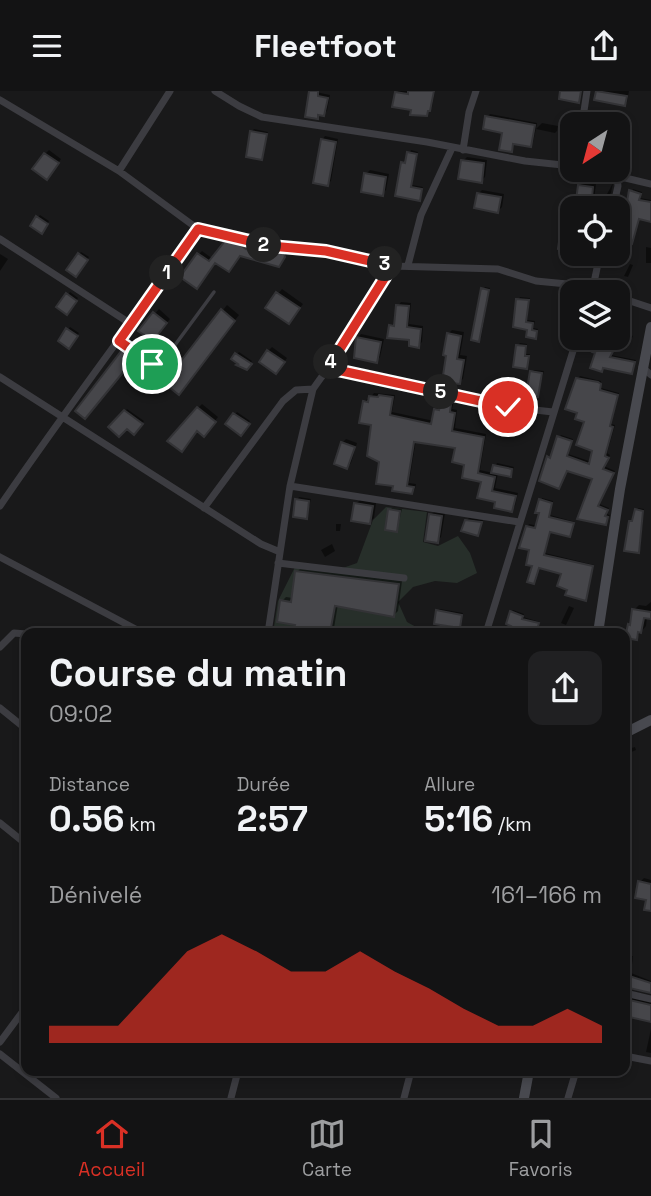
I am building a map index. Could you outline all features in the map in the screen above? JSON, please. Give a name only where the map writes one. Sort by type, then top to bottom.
[{"type":"main road","points":[[599,628],[651,327]]},
{"type":"main road","points":[[630,730],[651,720]]},
{"type":"main road","points":[[524,1098],[528,1076]]},
{"type":"street","points":[[119,171],[170,91]]},
{"type":"street","points":[[215,91],[262,117],[560,164]]},
{"type":"street","points":[[463,150],[469,112],[476,91]]},
{"type":"street","points":[[584,112],[587,91]]},
{"type":"street","points":[[0,100],[119,171],[198,229],[271,246],[326,251],[392,266],[498,269],[536,281],[560,283]]},
{"type":"street","points":[[408,265],[421,215],[452,148]]},
{"type":"street","points":[[630,179],[651,184]]},
{"type":"street","points":[[0,506],[61,416],[119,341],[198,229]]},
{"type":"street","points":[[0,239],[131,324]]},
{"type":"street","points":[[269,628],[290,486],[313,389],[392,266]]},
{"type":"street","points":[[630,301],[651,308]]},
{"type":"street","points":[[487,628],[573,350]]},
{"type":"street","points":[[642,367],[651,375]]},
{"type":"street","points":[[328,368],[508,407],[553,412]]},
{"type":"street","points":[[0,377],[261,544],[280,552]]},
{"type":"street","points":[[204,508],[283,401],[296,390],[313,389]]},
{"type":"street","points":[[290,486],[519,522]]},
{"type":"street","points":[[0,557],[134,628]]},
{"type":"street","points":[[278,563],[404,578]]},
{"type":"street","points":[[0,647],[14,633],[21,634]]},
{"type":"street","points":[[0,708],[21,725]]},
{"type":"street","points":[[0,823],[21,840]]},
{"type":"street","points":[[630,994],[651,999]]},
{"type":"street","points":[[0,1042],[21,1014]]},
{"type":"street","points":[[0,1055],[21,1071]]},
{"type":"street","points":[[630,1057],[651,1061]]},
{"type":"street","points":[[27,1076],[56,1098]]},
{"type":"street","points":[[231,1098],[237,1076]]},
{"type":"street","points":[[404,1098],[410,1076]]},
{"type":"street","points":[[568,1098],[575,1076]]},
{"type":"lane","points":[[119,341],[152,364],[161,364],[214,292]]},
{"type":"shaded area","points":[[386,507],[427,512],[423,542],[438,546],[458,536],[470,553],[477,573],[457,583],[435,581],[413,587],[398,602],[407,622],[418,628],[274,628],[278,601],[295,567],[337,570],[357,563],[373,520]]},
{"type":"building","points":[[309,91],[318,91],[318,96],[328,98],[324,116],[318,115],[318,119],[305,117]]},
{"type":"building","points":[[408,91],[434,91],[427,116],[410,115],[411,110],[392,107],[395,92],[408,94]]},
{"type":"building","points":[[560,91],[581,91],[579,103],[559,99]]},
{"type":"building","points":[[596,91],[627,96],[625,106],[594,100]]},
{"type":"building","points":[[485,116],[535,125],[531,147],[513,144],[512,152],[499,150],[502,133],[483,129]]},
{"type":"building","points":[[250,131],[267,134],[262,160],[246,157]]},
{"type":"building","points":[[321,139],[336,142],[328,186],[313,183]]},
{"type":"building","points":[[407,152],[417,154],[411,187],[422,189],[420,201],[395,196],[401,162],[405,163]]},
{"type":"building","points":[[44,153],[59,163],[47,180],[32,169]]},
{"type":"building","points":[[461,160],[484,163],[482,183],[458,179]]},
{"type":"building","points":[[364,173],[386,177],[383,196],[361,192]]},
{"type":"building","points":[[578,185],[593,187],[592,196],[577,196]]},
{"type":"building","points":[[629,190],[641,194],[639,200],[651,202],[651,222],[639,219],[632,244],[630,196]]},
{"type":"building","points":[[477,193],[501,197],[498,213],[474,208]]},
{"type":"building","points":[[36,216],[48,224],[42,234],[30,226]]},
{"type":"building","points":[[225,241],[246,249],[284,253],[285,257],[279,267],[240,256],[229,272],[215,263],[197,289],[180,277],[197,253],[209,261]]},
{"type":"building","points":[[78,253],[88,260],[76,277],[66,270]]},
{"type":"building","points":[[481,288],[489,290],[479,342],[471,340]]},
{"type":"building","points":[[276,292],[300,308],[289,324],[265,308]]},
{"type":"building","points":[[66,293],[77,301],[67,315],[56,307]]},
{"type":"building","points":[[516,299],[529,300],[526,322],[533,323],[532,330],[537,331],[536,339],[526,337],[527,330],[513,327]]},
{"type":"building","points":[[396,305],[409,306],[407,327],[421,329],[419,348],[409,346],[409,340],[387,338],[389,325],[394,326]]},
{"type":"building","points":[[221,309],[235,321],[179,395],[164,383]]},
{"type":"building","points":[[153,312],[167,323],[153,341],[138,331]]},
{"type":"building","points":[[66,328],[78,336],[69,349],[58,341]]},
{"type":"building","points":[[447,333],[461,336],[457,359],[464,360],[460,384],[442,382]]},
{"type":"building","points":[[356,337],[381,342],[377,363],[354,358]]},
{"type":"building","points":[[516,345],[526,346],[525,356],[529,356],[527,369],[513,367]]},
{"type":"building","points":[[122,350],[149,372],[140,382],[125,370],[85,419],[75,411]]},
{"type":"building","points":[[267,350],[285,362],[276,374],[259,362]]},
{"type":"building","points":[[614,350],[610,357],[635,362],[632,374],[603,368],[602,372],[590,368],[595,353],[592,352]]},
{"type":"building","points":[[235,353],[252,364],[247,370],[236,365],[238,364],[231,359]]},
{"type":"building","points":[[530,371],[542,373],[538,397],[526,395]]},
{"type":"building","points":[[576,378],[598,382],[601,384],[600,390],[618,395],[605,456],[609,458],[603,469],[614,473],[598,506],[608,510],[605,516],[608,517],[606,525],[577,519],[592,479],[567,471],[559,489],[539,481],[557,436],[572,441],[567,456],[589,464],[592,451],[576,445],[584,422],[575,419],[577,413],[565,409]]},
{"type":"building","points":[[369,396],[393,397],[390,415],[431,424],[434,409],[439,410],[441,402],[451,404],[450,412],[455,413],[452,431],[484,437],[478,473],[495,477],[492,491],[516,496],[512,512],[494,508],[495,502],[477,498],[481,482],[462,478],[464,465],[452,462],[455,448],[414,442],[407,486],[414,487],[412,494],[392,491],[393,486],[376,484],[379,462],[367,456],[371,425],[359,423],[363,401],[368,402]]},
{"type":"building","points":[[197,407],[216,422],[204,437],[197,431],[182,452],[167,441]]},
{"type":"building","points":[[124,410],[143,424],[134,435],[127,429],[119,437],[108,427]]},
{"type":"building","points":[[233,413],[250,424],[241,436],[225,424]]},
{"type":"building","points":[[341,442],[355,447],[347,469],[334,464]]},
{"type":"building","points":[[493,465],[512,469],[511,477],[491,473]]},
{"type":"building","points":[[295,499],[309,501],[307,519],[293,517]]},
{"type":"building","points":[[539,499],[552,503],[549,517],[574,523],[570,537],[550,532],[544,555],[593,566],[586,601],[565,595],[567,590],[557,586],[561,574],[539,568],[534,584],[527,582],[532,566],[526,565],[529,550],[519,548],[526,526],[535,528]]},
{"type":"building","points":[[354,503],[373,506],[370,524],[351,521]]},
{"type":"building","points":[[388,509],[400,511],[397,532],[385,530]]},
{"type":"building","points":[[635,509],[643,511],[639,553],[624,551],[629,521],[632,521]]},
{"type":"building","points":[[429,514],[442,516],[438,543],[425,541]]},
{"type":"building","points":[[465,520],[482,522],[478,536],[461,531]]},
{"type":"building","points":[[295,571],[399,584],[394,617],[335,606],[331,628],[294,628],[295,625],[277,622],[280,600],[291,602]]},
{"type":"building","points":[[632,609],[651,612],[651,619],[644,618],[637,640],[630,639],[630,628],[627,628],[628,624],[630,625]]},
{"type":"building","points":[[436,610],[462,615],[460,628],[434,624]]},
{"type":"building","points":[[510,611],[523,616],[522,619],[539,623],[538,628],[510,628],[506,624]]},
{"type":"building","points":[[638,881],[651,884],[651,911],[644,910],[646,900],[635,898]]},
{"type":"building","points":[[630,976],[651,983],[651,993],[630,988]]},
{"type":"building","points":[[630,1000],[651,1005],[651,1022],[630,1017]]},
{"type":"route","points":[[152,364],[119,341],[198,229],[271,246],[326,251],[392,266],[328,368],[508,407]]}]
